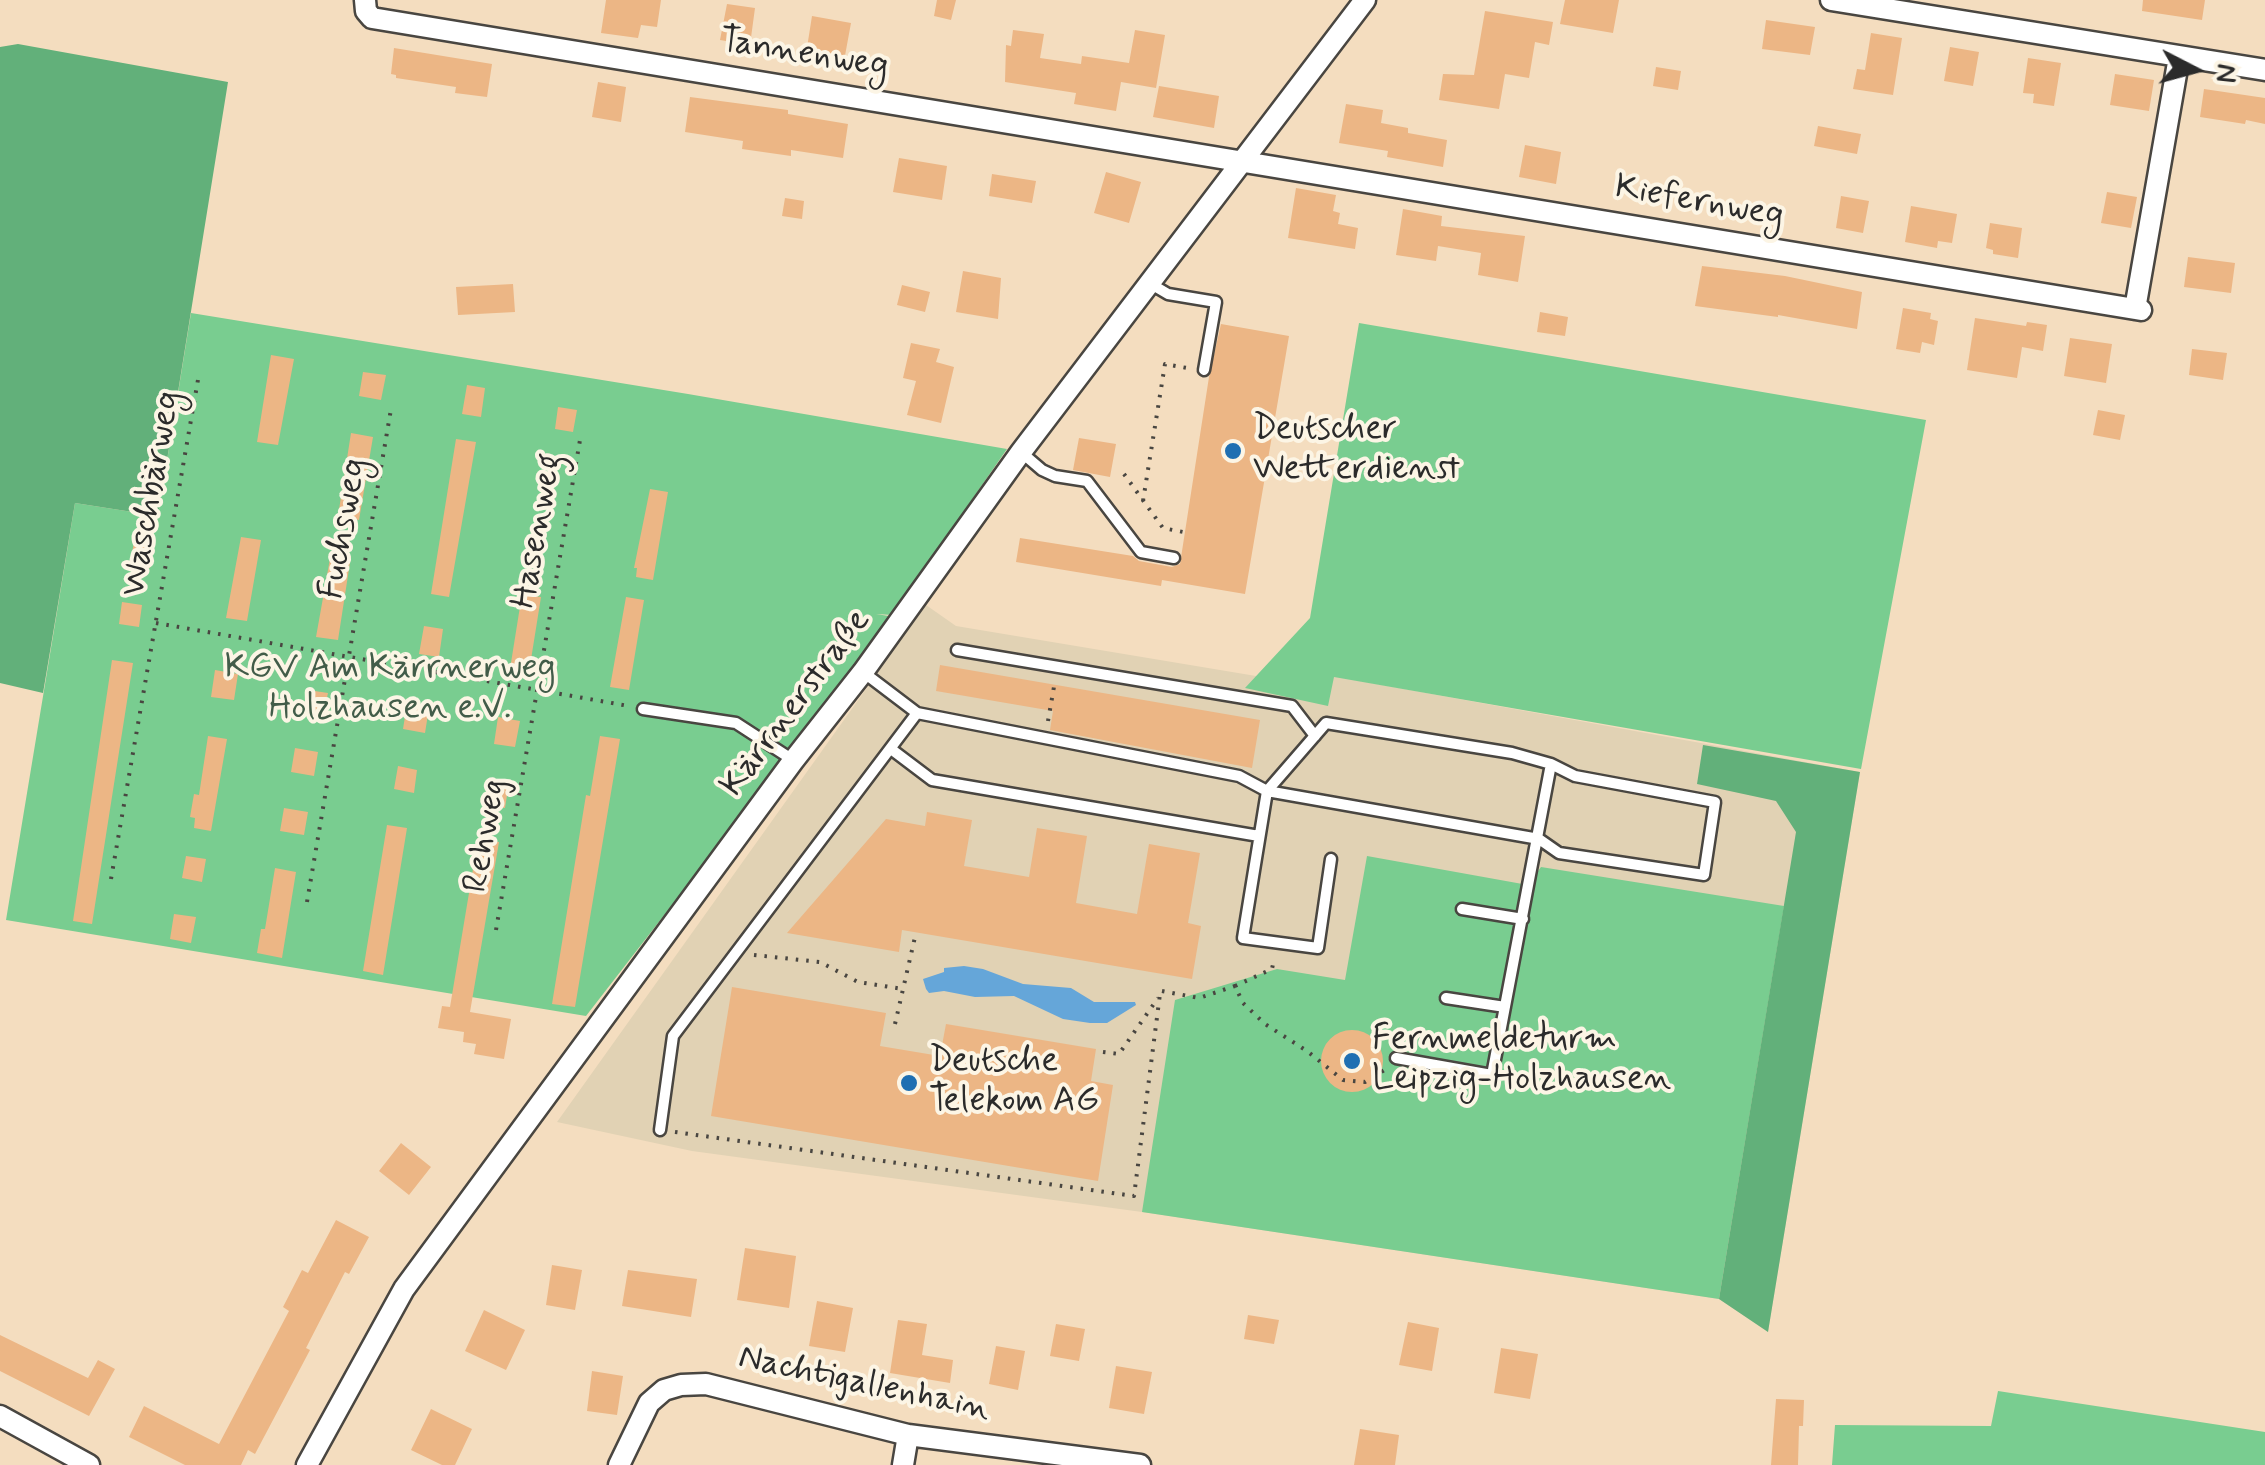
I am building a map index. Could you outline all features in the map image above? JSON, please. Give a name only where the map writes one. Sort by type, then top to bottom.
[{"type":"street","name":"Tannenweg","points":[[364,0],[372,18],[1246,160]]},
{"type":"street","name":"Kärrnerstraße","points":[[307,1465],[404,1289],[863,672],[1021,452],[1366,0]]},
{"type":"street","points":[[1831,0],[2265,70]]},
{"type":"street","name":"Kiefernweg","points":[[1246,160],[2138,309],[2179,56]]},
{"type":"street","name":"Nachtigallenhain","points":[[619,1465],[649,1403],[664,1390],[706,1384],[908,1435],[1138,1465]]},
{"type":"street","points":[[0,1416],[89,1465]]},
{"type":"street","points":[[903,1465],[908,1435]]},
{"type":"lane","points":[[1150,284],[1168,294],[1216,302],[1204,370]]},
{"type":"lane","points":[[1021,452],[1054,476],[1087,480],[1140,552],[1174,558]]},
{"type":"lane","points":[[957,650],[1292,706],[1315,736]]},
{"type":"lane","points":[[863,672],[918,713],[1239,776],[1266,791],[1539,839],[1559,853],[1704,875],[1715,802],[1574,776],[1512,752],[1326,723],[1266,791],[1243,938],[1318,948],[1331,859]]},
{"type":"lane","points":[[643,709],[736,723],[794,761]]},
{"type":"lane","points":[[660,1130],[673,1036],[918,713]]},
{"type":"lane","points":[[890,749],[932,780],[1259,836]]},
{"type":"lane","points":[[1396,1058],[1492,1075],[1551,764]]},
{"type":"lane","points":[[1462,908],[1523,918]]},
{"type":"lane","points":[[1446,998],[1506,1007]]},
{"type":"path","points":[[1143,500],[1165,364],[1204,370]]},
{"type":"path","name":"Waschbärweg","points":[[112,879],[199,374]]},
{"type":"path","name":"Fuchsweg","points":[[307,902],[391,409]]},
{"type":"path","name":"Hasenweg","points":[[538,690],[580,440]]},
{"type":"path","points":[[1124,474],[1163,528],[1183,532]]},
{"type":"path","points":[[156,623],[643,709]]},
{"type":"path","points":[[1045,738],[1058,667]]},
{"type":"path","name":"Rehweg","points":[[496,930],[538,690]]},
{"type":"path","points":[[895,1024],[915,937]]},
{"type":"path","points":[[1161,992],[1198,998],[1236,986],[1272,969],[1276,942]]},
{"type":"path","points":[[736,954],[820,962],[858,982],[904,989]]},
{"type":"path","points":[[660,1130],[1134,1196],[1163,980]]},
{"type":"path","points":[[1236,986],[1242,1003],[1265,1024],[1343,1080],[1366,1082],[1396,1058]]},
{"type":"path","points":[[1103,1052],[1118,1054],[1139,1029],[1161,992]]},
{"type":"shaded area","name":"Deutsche Telekom AG","points":[[926,605],[956,626],[1256,676],[1333,676],[1860,772],[1768,1332],[1719,1299],[1142,1212],[692,1151],[557,1122]]},
{"type":"green space","points":[[18,44],[228,82],[158,516],[75,503],[43,693],[0,683],[0,47]]},
{"type":"green space","name":"KGV Am Kärrnerweg Holzhausen e.V.","points":[[191,313],[1007,449],[892,615],[876,614],[895,617],[586,1016],[6,920],[75,503],[158,516]]},
{"type":"green space","points":[[1359,323],[1926,420],[1861,769],[1334,677],[1328,706],[1245,688],[1310,618]]},
{"type":"green space","points":[[1703,745],[1860,772],[1768,1332],[1719,1299],[1796,832],[1776,801],[1697,784]]},
{"type":"green space","points":[[1367,856],[1528,885],[1541,867],[1784,906],[1719,1299],[1142,1212],[1175,1000],[1277,969],[1345,980]]},
{"type":"green space","points":[[1998,1391],[2265,1432],[2265,1465],[1832,1465],[1835,1425],[1991,1426]]},
{"type":"water","points":[[964,966],[1023,984],[1071,988],[1094,1002],[1136,1005],[1107,1023],[1090,1023],[1063,1019],[1014,996],[975,997],[944,991],[929,993],[926,989],[923,979],[944,972],[944,968]]},
{"type":"building","points":[[606,0],[661,0],[657,27],[641,25],[638,38],[601,33]]},
{"type":"building","points":[[937,0],[956,0],[951,20],[934,16]]},
{"type":"building","points":[[1565,0],[1619,0],[1613,33],[1560,24]]},
{"type":"building","points":[[2143,0],[2205,0],[2202,20],[2142,11]]},
{"type":"building","points":[[727,4],[755,8],[750,45],[720,40]]},
{"type":"building","points":[[1485,11],[1553,22],[1549,45],[1535,42],[1529,78],[1505,74],[1499,109],[1439,100],[1443,74],[1474,75]]},
{"type":"building","points":[[812,16],[851,23],[844,61],[806,54]]},
{"type":"building","points":[[1766,20],[1815,27],[1810,55],[1762,49]]},
{"type":"building","points":[[1013,30],[1044,34],[1040,58],[1081,64],[1082,56],[1129,63],[1135,30],[1165,35],[1156,88],[1121,82],[1116,111],[1074,104],[1076,93],[1005,82],[1006,45],[1011,46]]},
{"type":"building","points":[[1871,33],[1902,38],[1893,95],[1853,89],[1857,69],[1865,70]]},
{"type":"building","points":[[1950,47],[1979,52],[1973,86],[1944,81]]},
{"type":"building","points":[[394,48],[492,64],[487,97],[455,93],[456,87],[396,78],[391,74]]},
{"type":"building","points":[[2028,58],[2061,63],[2054,106],[2033,103],[2034,94],[2023,93]]},
{"type":"building","points":[[1656,67],[1681,71],[1678,90],[1653,86]]},
{"type":"building","points":[[2115,74],[2154,80],[2149,111],[2110,105]]},
{"type":"building","points":[[598,82],[626,87],[621,122],[592,117]]},
{"type":"building","points":[[1159,86],[1219,96],[1214,128],[1153,117]]},
{"type":"building","points":[[2204,89],[2265,98],[2265,124],[2200,117]]},
{"type":"building","points":[[690,97],[788,110],[788,114],[848,124],[843,158],[791,150],[791,156],[742,149],[743,141],[685,132]]},
{"type":"building","points":[[1346,104],[1383,110],[1381,123],[1447,140],[1443,167],[1387,157],[1388,151],[1339,143]]},
{"type":"building","points":[[1818,126],[1861,134],[1857,154],[1814,146]]},
{"type":"building","points":[[1525,145],[1561,152],[1556,184],[1519,177]]},
{"type":"building","points":[[899,158],[947,166],[942,200],[893,192]]},
{"type":"building","points":[[1106,172],[1141,182],[1129,223],[1094,213]]},
{"type":"building","points":[[992,174],[1036,181],[1032,203],[989,196]]},
{"type":"building","points":[[1296,188],[1336,195],[1333,211],[1340,213],[1338,224],[1358,228],[1355,249],[1288,238]]},
{"type":"building","points":[[2107,192],[2137,197],[2131,228],[2101,223]]},
{"type":"building","points":[[1841,196],[1869,201],[1863,233],[1836,228]]},
{"type":"building","points":[[785,198],[804,201],[802,219],[782,216]]},
{"type":"building","points":[[1911,206],[1957,214],[1952,243],[1938,241],[1937,248],[1905,242]]},
{"type":"building","points":[[1403,209],[1442,216],[1441,226],[1525,236],[1518,282],[1478,275],[1481,253],[1438,246],[1436,261],[1396,255]]},
{"type":"building","points":[[1990,223],[2022,228],[2018,258],[1993,254],[1993,250],[1986,248]]},
{"type":"building","points":[[2188,257],[2235,263],[2231,293],[2184,287]]},
{"type":"building","points":[[1702,266],[1785,276],[1862,292],[1857,329],[1695,306]]},
{"type":"building","points":[[963,271],[1001,278],[998,319],[956,312]]},
{"type":"building","points":[[513,284],[515,312],[458,315],[456,287]]},
{"type":"building","points":[[902,285],[930,292],[925,312],[897,305]]},
{"type":"building","points":[[1903,308],[1931,313],[1930,319],[1938,321],[1934,345],[1922,342],[1920,353],[1896,349]]},
{"type":"building","points":[[1540,312],[1568,317],[1565,336],[1537,332]]},
{"type":"building","points":[[1975,318],[2026,326],[2027,322],[2047,325],[2043,351],[2022,347],[2017,378],[1967,370]]},
{"type":"building","name":"Deutscher Wetterdienst","points":[[1221,324],[1289,336],[1245,594],[1162,580],[1161,586],[1016,562],[1020,538],[1133,556],[1139,561],[1172,567],[1180,564]]},
{"type":"building","points":[[2070,338],[2112,344],[2106,383],[2064,376]]},
{"type":"building","points":[[911,343],[940,349],[936,362],[954,367],[941,423],[907,415],[916,381],[903,378]]},
{"type":"building","points":[[2192,349],[2227,353],[2223,380],[2189,375]]},
{"type":"building","points":[[271,355],[294,359],[278,445],[257,442]]},
{"type":"building","points":[[363,372],[386,375],[381,400],[359,396]]},
{"type":"building","points":[[467,385],[485,388],[481,417],[462,414]]},
{"type":"building","points":[[558,407],[577,410],[573,432],[555,429]]},
{"type":"building","points":[[2098,410],[2125,415],[2120,440],[2093,435]]},
{"type":"building","points":[[351,433],[373,437],[359,520],[338,516]]},
{"type":"building","points":[[1079,438],[1116,444],[1110,477],[1073,470]]},
{"type":"building","points":[[456,439],[476,442],[449,597],[431,594]]},
{"type":"building","points":[[650,489],[668,492],[653,580],[636,577],[634,568]]},
{"type":"building","points":[[241,537],[261,540],[247,621],[226,618]]},
{"type":"building","points":[[134,542],[154,545],[150,568],[130,564]]},
{"type":"building","points":[[331,553],[351,556],[338,640],[316,637]]},
{"type":"building","points":[[522,594],[541,597],[529,672],[510,669]]},
{"type":"building","points":[[626,597],[644,600],[629,690],[610,687]]},
{"type":"building","points":[[122,602],[142,605],[139,627],[119,624]]},
{"type":"building","points":[[424,626],[443,629],[439,657],[419,654]]},
{"type":"building","points":[[112,660],[133,663],[92,924],[73,921]]},
{"type":"building","points":[[940,665],[1260,720],[1252,768],[1050,730],[1053,711],[936,691]]},
{"type":"building","points":[[215,670],[238,674],[234,700],[211,697]]},
{"type":"building","points":[[308,690],[328,693],[323,716],[305,713]]},
{"type":"building","points":[[407,704],[429,708],[425,733],[403,729]]},
{"type":"building","points":[[498,717],[520,721],[515,747],[494,744]]},
{"type":"building","points":[[208,736],[227,739],[211,831],[194,828],[195,818],[190,817],[194,794],[199,795]]},
{"type":"building","points":[[600,736],[620,739],[575,1007],[552,1004],[586,795],[590,796]]},
{"type":"building","points":[[295,748],[318,752],[314,776],[291,772]]},
{"type":"building","points":[[398,766],[417,770],[414,793],[394,789]]},
{"type":"building","points":[[488,780],[509,783],[505,808],[484,804]]},
{"type":"building","points":[[284,808],[308,812],[304,835],[280,831]]},
{"type":"building","points":[[927,812],[972,820],[964,866],[1029,877],[1037,828],[1087,836],[1076,903],[1137,914],[1149,844],[1200,853],[1188,923],[1201,926],[1192,979],[902,930],[899,952],[787,933],[886,819],[925,826]]},
{"type":"building","points":[[387,825],[407,828],[383,975],[363,971]]},
{"type":"building","points":[[478,839],[499,842],[470,1012],[511,1019],[504,1059],[474,1054],[476,1044],[463,1042],[464,1032],[438,1028],[442,1006],[450,1007]]},
{"type":"building","points":[[186,856],[206,859],[202,882],[182,878]]},
{"type":"building","points":[[275,868],[296,872],[282,958],[257,953]]},
{"type":"building","points":[[174,914],[196,917],[191,943],[170,939]]},
{"type":"building","name":"Deutsche Telekom AG","points":[[732,987],[886,1013],[880,1046],[940,1056],[946,1024],[1096,1049],[1091,1081],[1113,1085],[1098,1181],[711,1116]]},
{"type":"building","points":[[1352,1030],[1374,1039],[1383,1061],[1374,1083],[1352,1092],[1330,1083],[1321,1061],[1330,1039]]},
{"type":"building","points":[[401,1143],[431,1167],[409,1195],[379,1171]]},
{"type":"building","points":[[336,1220],[369,1237],[349,1274],[345,1272],[306,1348],[310,1350],[255,1454],[248,1450],[241,1465],[185,1465],[129,1437],[144,1406],[219,1444],[289,1311],[283,1307],[302,1270],[308,1273]]},
{"type":"building","points":[[745,1248],[796,1256],[789,1308],[737,1300]]},
{"type":"building","points":[[552,1265],[582,1270],[575,1310],[546,1305]]},
{"type":"building","points":[[628,1270],[697,1279],[691,1317],[622,1306]]},
{"type":"building","points":[[817,1301],[853,1308],[845,1352],[809,1346]]},
{"type":"building","points":[[484,1310],[525,1330],[506,1370],[465,1351]]},
{"type":"building","points":[[1248,1315],[1279,1320],[1274,1344],[1244,1339]]},
{"type":"building","points":[[898,1320],[927,1324],[922,1355],[953,1360],[950,1383],[890,1373]]},
{"type":"building","points":[[1408,1322],[1439,1328],[1432,1371],[1399,1365]]},
{"type":"building","points":[[1056,1324],[1085,1329],[1079,1361],[1050,1356]]},
{"type":"building","points":[[0,1335],[88,1378],[98,1360],[115,1369],[89,1416],[0,1371]]},
{"type":"building","points":[[996,1346],[1025,1351],[1018,1390],[989,1384]]},
{"type":"building","points":[[1501,1348],[1538,1354],[1530,1399],[1494,1393]]},
{"type":"building","points":[[1116,1366],[1152,1372],[1144,1414],[1109,1408]]},
{"type":"building","points":[[592,1371],[623,1376],[617,1415],[587,1411]]},
{"type":"building","points":[[1776,1399],[1804,1400],[1798,1465],[1771,1465]]},
{"type":"building","points":[[431,1409],[472,1429],[455,1465],[442,1465],[411,1450]]},
{"type":"building","points":[[1360,1429],[1399,1435],[1395,1465],[1354,1465]]},
{"type":"place","name":"Deutscher Wetterdienst","points":[[1233,451]]},
{"type":"place","name":"Fernmeldeturm Leipzig-Holzhausen","points":[[1352,1061]]},
{"type":"place","name":"Deutsche Telekom AG","points":[[909,1083]]}]
